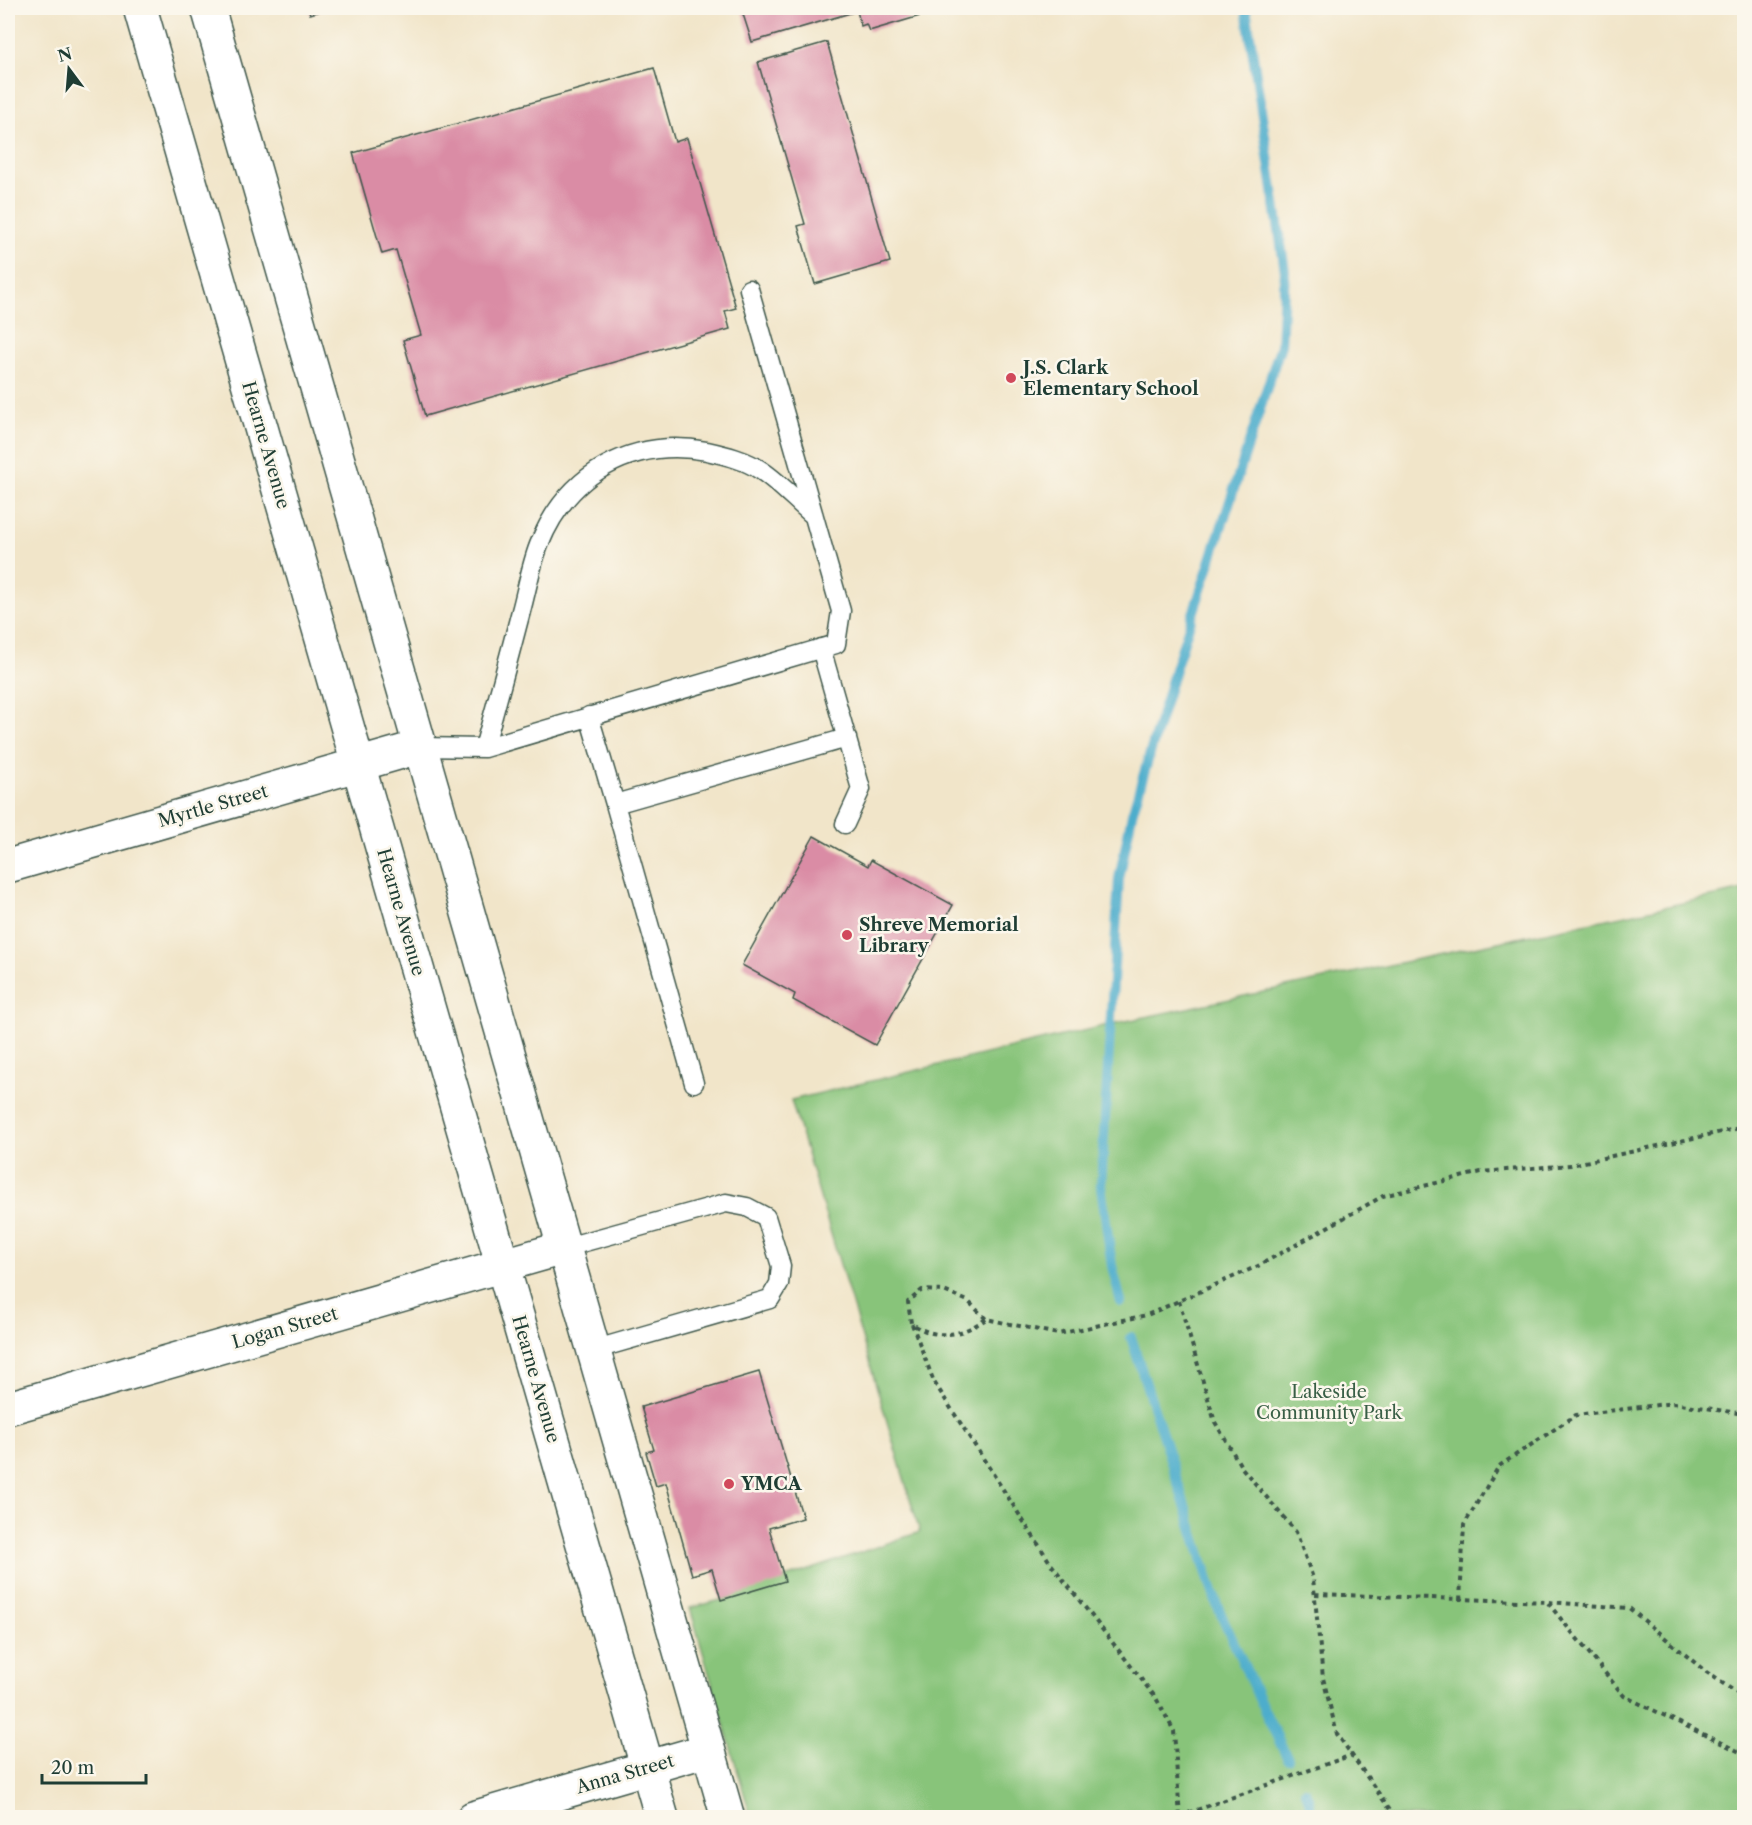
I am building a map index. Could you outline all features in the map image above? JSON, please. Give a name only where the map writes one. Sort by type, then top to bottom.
[{"type":"main road","name":"Hearne Avenue","points":[[140,8],[662,1818]]},
{"type":"main road","points":[[208,8],[728,1818]]},
{"type":"main road","name":"Myrtle Street","points":[[8,866],[419,747]]},
{"type":"main road","name":"Logan Street","points":[[8,1408],[563,1248]]},
{"type":"main road","name":"Anna Street","points":[[473,1818],[552,1807],[647,1768],[708,1750]]},
{"type":"lane","points":[[419,747],[484,748],[836,644],[841,611],[749,289]]},
{"type":"lane","points":[[484,748],[539,545],[559,507],[590,477],[612,461],[638,452],[664,447],[687,448],[727,455],[761,470],[814,516]]},
{"type":"lane","points":[[821,648],[861,789],[845,824]]},
{"type":"lane","points":[[589,716],[694,1083]]},
{"type":"lane","points":[[615,804],[847,738]]},
{"type":"lane","points":[[563,1248],[726,1203],[747,1206],[766,1217],[782,1266],[780,1284],[770,1299],[592,1350]]},
{"type":"path","points":[[1352,1755],[1180,1817],[1174,1731],[1156,1698],[1051,1564],[934,1382],[911,1323],[908,1302],[922,1290],[944,1291],[968,1301],[986,1319],[1058,1334],[1147,1315],[1258,1266],[1383,1196],[1481,1172],[1570,1165],[1744,1127]]},
{"type":"path","points":[[1179,1301],[1215,1422],[1242,1468],[1296,1532],[1313,1578],[1323,1678],[1336,1734],[1396,1818]]},
{"type":"path","points":[[911,1323],[925,1333],[947,1335],[974,1327],[986,1319]]},
{"type":"path","points":[[1460,1600],[1464,1525],[1499,1466],[1576,1415],[1674,1403],[1744,1414]]},
{"type":"path","points":[[1315,1594],[1548,1602],[1629,1608],[1705,1671],[1744,1698]]},
{"type":"path","points":[[1548,1602],[1624,1696],[1744,1754]]},
{"type":"green space","name":"Lakeside Community Park","points":[[1744,890],[1744,1817],[751,1817],[690,1608],[721,1600],[920,1532],[791,1100],[1112,1024]]},
{"type":"building","points":[[308,8],[331,8],[310,14]]},
{"type":"building","points":[[741,8],[947,8],[869,31],[866,24],[861,26],[857,11],[752,42]]},
{"type":"building","points":[[827,42],[890,262],[815,284],[798,226],[805,224],[758,62]]},
{"type":"building","points":[[654,68],[675,142],[687,138],[736,308],[725,311],[730,329],[425,416],[403,340],[421,335],[396,250],[382,254],[353,153]]},
{"type":"building","name":"Shreve Memorial Library","points":[[814,836],[868,866],[871,860],[953,905],[875,1045],[793,1000],[795,994],[742,965]]},
{"type":"building","name":"YMCA","points":[[759,1372],[803,1518],[769,1528],[785,1581],[721,1600],[712,1569],[692,1575],[666,1483],[656,1486],[646,1452],[654,1450],[641,1407]]},
{"type":"waterway","points":[[1121,1302],[1112,1266],[1101,1186],[1119,879],[1132,814],[1176,666],[1281,345],[1285,271],[1246,8]]},
{"type":"waterway","points":[[1131,1337],[1217,1605],[1288,1759]]},
{"type":"waterway","points":[[1305,1791],[1312,1818]]},
{"type":"place","name":"J.S. Clark Elementary School","points":[[1011,378]]},
{"type":"place","name":"Shreve Memorial Library","points":[[847,935]]},
{"type":"place","name":"YMCA","points":[[729,1484]]}]
